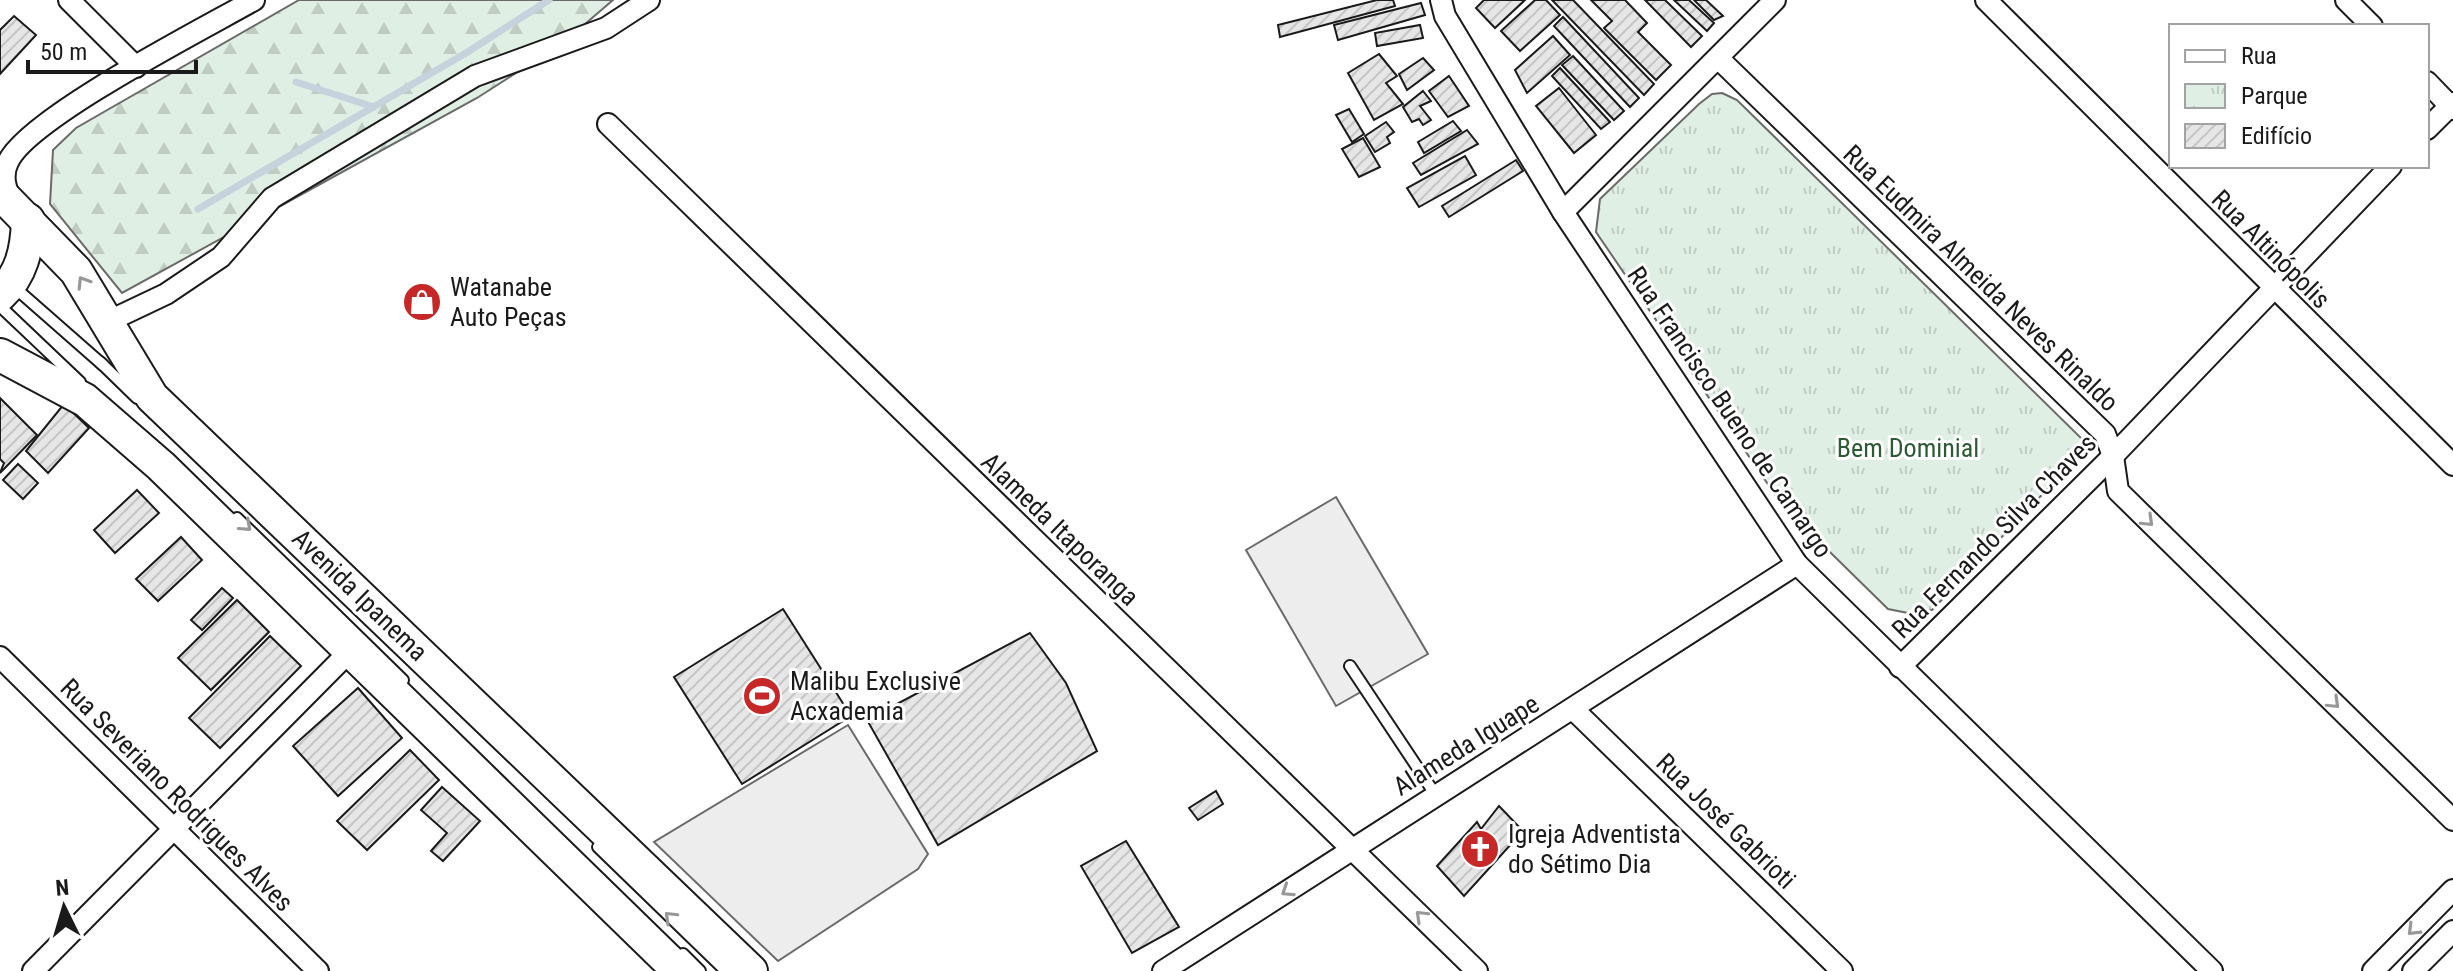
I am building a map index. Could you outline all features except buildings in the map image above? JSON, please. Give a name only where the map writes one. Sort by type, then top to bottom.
[{"type":"main road","name":"Avenida Ipanema","points":[[14,206],[76,271],[152,397],[751,971]]},
{"type":"main road","points":[[4,295],[27,247],[14,206]]},
{"type":"main road","name":"Avenida Ipanema","points":[[0,355],[85,400],[161,466],[350,651],[678,960]]},
{"type":"street","points":[[69,0],[136,67]]},
{"type":"street","points":[[14,206],[5,189],[6,164],[15,150],[47,123],[136,67],[254,0]]},
{"type":"street","points":[[107,322],[166,294],[221,257],[272,198],[475,76],[606,28],[649,0]]},
{"type":"street","name":"Rua Francisco Bueno de Camargo","points":[[1441,0],[1445,16],[1563,212],[1797,564],[2212,971]]},
{"type":"street","points":[[1563,212],[1775,0]]},
{"type":"street","name":"Rua Altinópolis","points":[[1986,0],[2453,465]]},
{"type":"street","points":[[2346,0],[2370,24]]},
{"type":"street","name":"Rua Eudmira Almeida Neves Rinaldo","points":[[1718,58],[2105,434],[2113,456],[2118,491],[2453,820]]},
{"type":"street","points":[[2429,84],[2452,106],[2429,127]]},
{"type":"street","points":[[0,142],[47,123]]},
{"type":"street","name":"Alameda Itaporanga","points":[[608,124],[1477,971]]},
{"type":"street","name":"Rua Fernando Silva Chaves","points":[[1900,667],[2113,456],[2389,168]]},
{"type":"street","name":"Alameda Iguape","points":[[1163,971],[1797,564]]},
{"type":"street","points":[[33,971],[350,651]]},
{"type":"street","name":"Rua Severiano Rodrigues Alves","points":[[0,657],[318,971]]},
{"type":"street","name":"Rua José Gabrioti","points":[[1573,709],[1842,971]]},
{"type":"street","points":[[2373,971],[2453,890]]},
{"type":"street","points":[[2413,971],[2453,931]]},
{"type":"lane","points":[[4,295],[152,397]]},
{"type":"lane","points":[[4,295],[37,355],[85,400]]},
{"type":"lane","points":[[4,295],[33,341],[205,491]]},
{"type":"lane","points":[[100,362],[294,550]]},
{"type":"lane","points":[[229,511],[409,685]]},
{"type":"lane","points":[[1350,666],[1435,794]]},
{"type":"lane","points":[[590,838],[726,971]]},
{"type":"lane","points":[[678,960],[700,971]]},
{"type":"green space","points":[[299,0],[613,0],[563,43],[477,98],[122,293],[50,204],[53,150],[76,128]]},
{"type":"green space","name":"Bem Dominial","points":[[1722,93],[1737,100],[2083,440],[2079,456],[1932,610],[1913,614],[1888,609],[1782,505],[1596,232],[1600,199],[1699,104],[1712,94]]},
{"type":"shaded area","points":[[1336,497],[1428,654],[1336,706],[1246,550]]},
{"type":"shaded area","points":[[848,725],[928,854],[918,869],[778,961],[654,842]]},
{"type":"waterway","points":[[198,209],[466,53],[549,0]]},
{"type":"waterway","points":[[296,82],[374,107]]},
{"type":"place","name":"Watanabe Auto Peças","points":[[422,302]]},
{"type":"place","name":"Malibu Exclusive Acxademia","points":[[762,696]]},
{"type":"place","name":"Igreja Adventista do Sétimo Dia","points":[[1480,849]]}]
